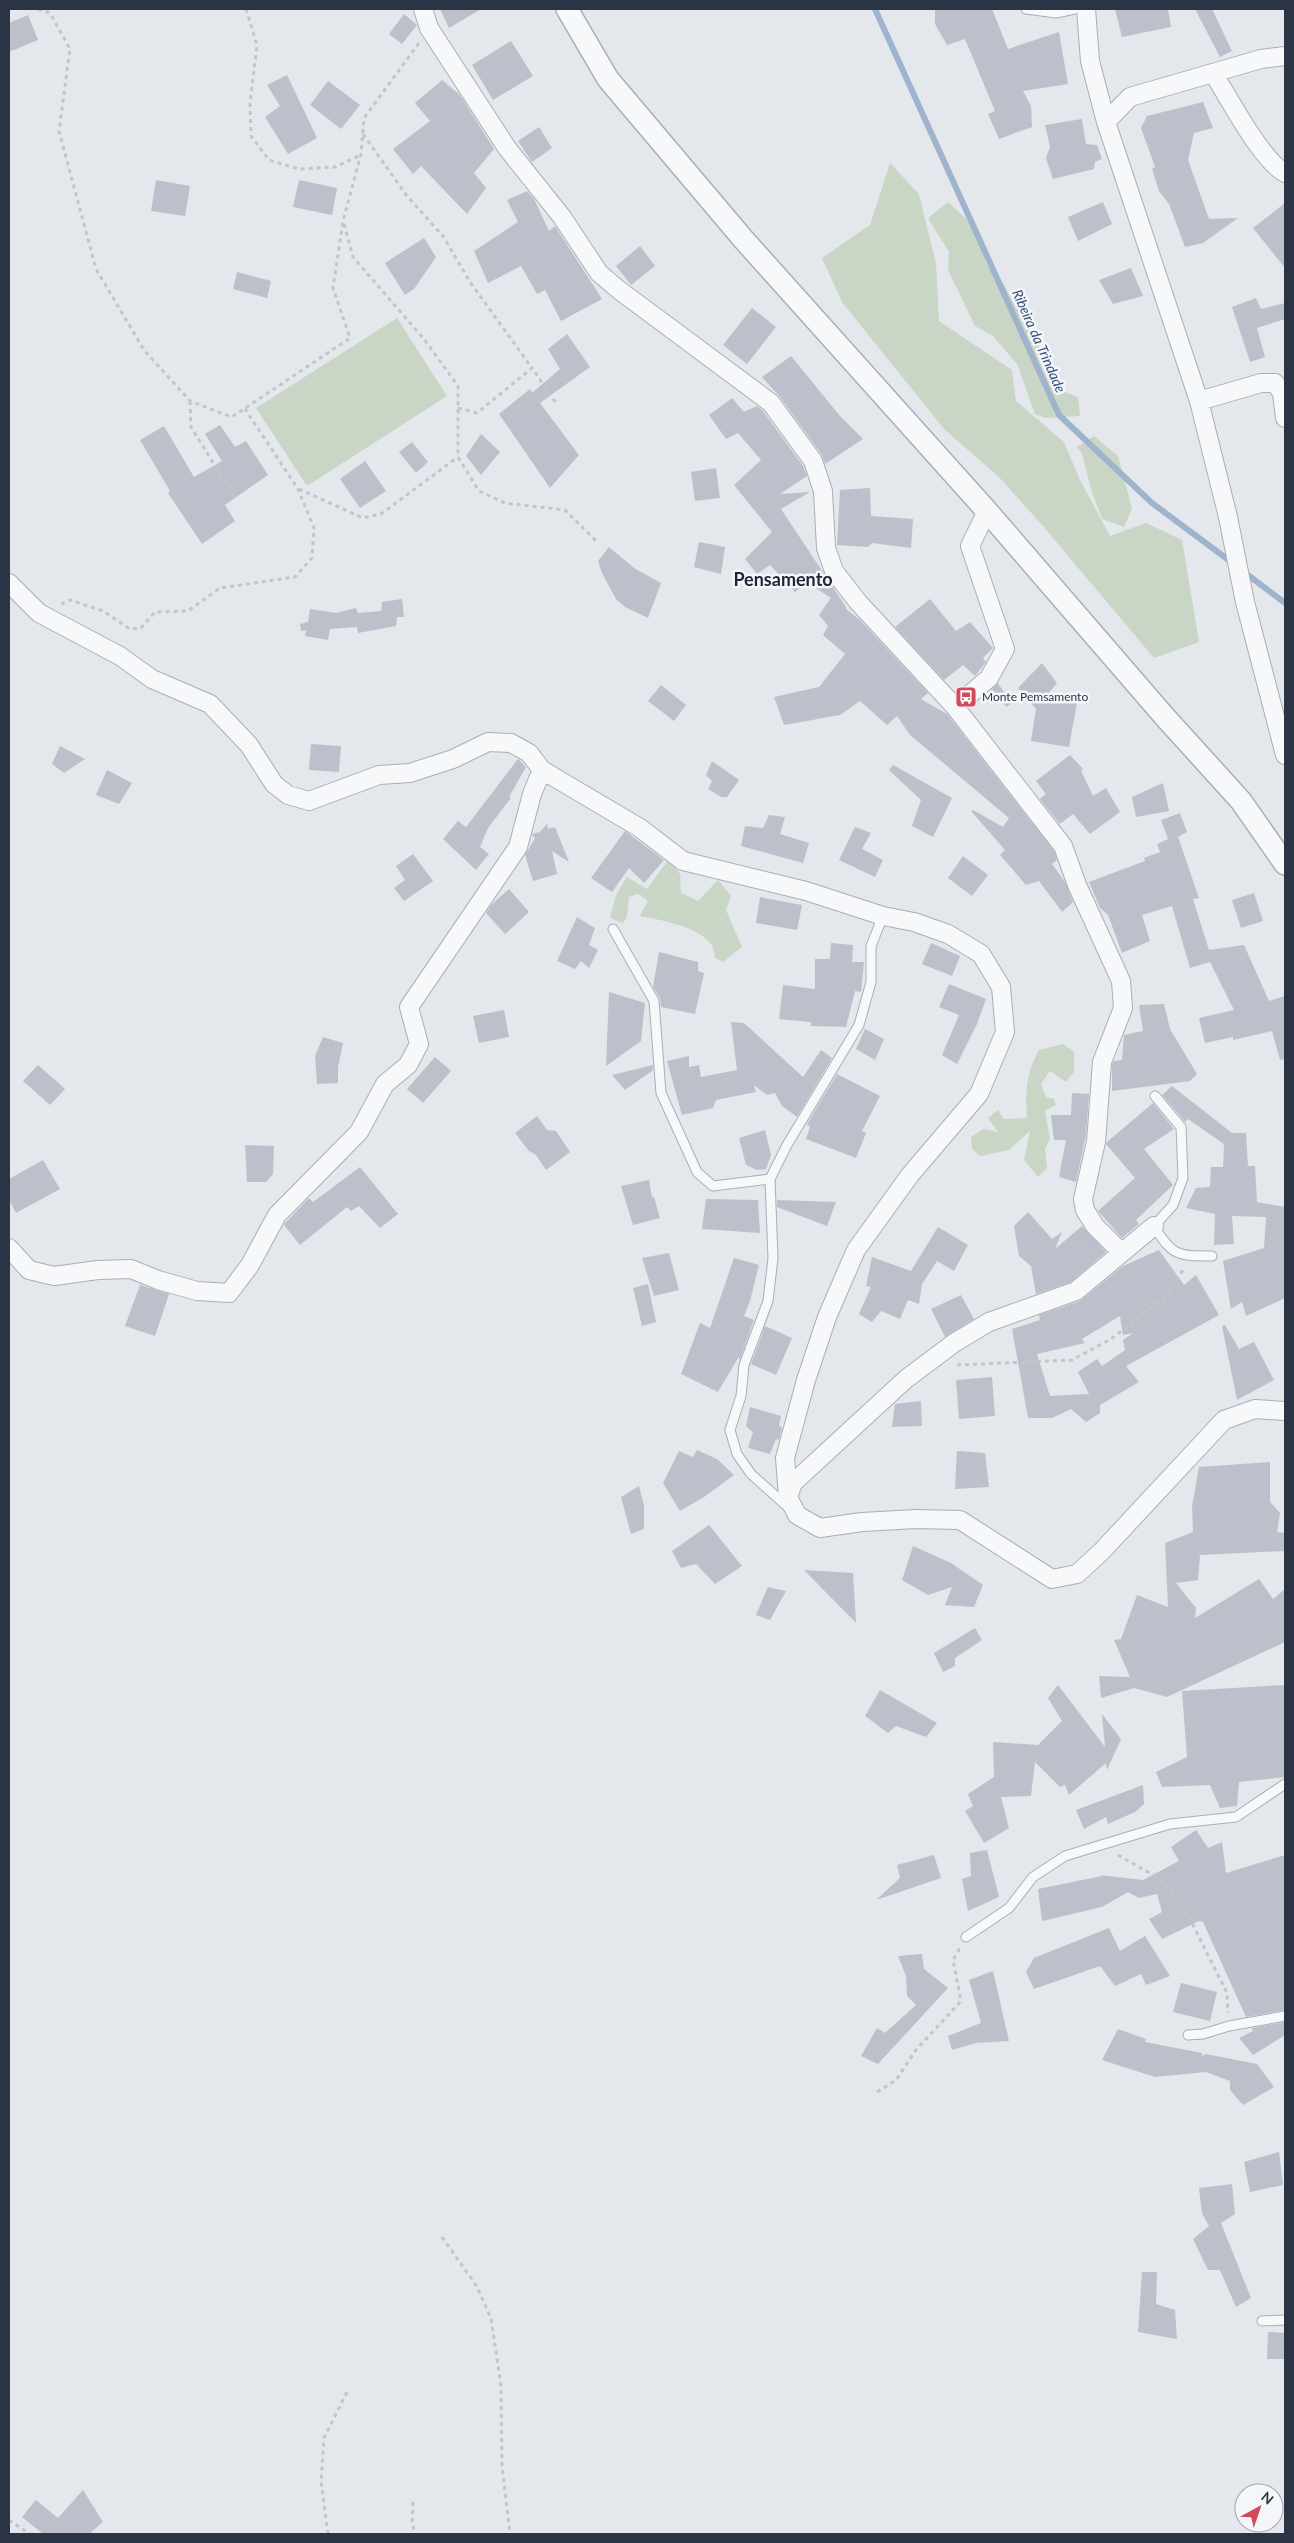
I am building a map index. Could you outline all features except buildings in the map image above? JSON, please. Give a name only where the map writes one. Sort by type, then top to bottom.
[{"type":"street","points":[[423,9],[429,28],[507,148],[562,217],[599,273],[770,403],[813,461],[823,491],[826,548],[834,571],[858,602],[955,707],[1063,846],[1077,885],[1121,981],[1123,1008],[1102,1062],[1096,1142],[1083,1199],[1085,1210],[1095,1226],[1122,1253]]},
{"type":"street","points":[[567,9],[608,79],[744,240],[987,511],[1164,716],[1241,801],[1285,864]]},
{"type":"street","points":[[1086,9],[1090,61],[1106,122],[1199,401],[1228,517],[1245,602],[1285,755]]},
{"type":"street","points":[[1106,122],[1130,97],[1261,59],[1285,56]]},
{"type":"street","points":[[1213,73],[1260,147],[1278,169],[1285,173]]},
{"type":"street","points":[[1199,401],[1261,383],[1275,383],[1282,393],[1285,418]]},
{"type":"street","points":[[955,707],[989,678],[1005,648],[970,546],[987,511]]},
{"type":"street","points":[[9,583],[39,613],[120,656],[152,680],[210,704],[248,745],[274,784],[288,795],[309,801],[379,775],[410,773],[453,759],[488,742],[511,743],[530,753],[542,770],[640,828],[683,861],[806,890],[883,916],[914,922],[948,934],[981,954],[1001,987],[1005,1032],[979,1094],[910,1175],[856,1250],[827,1318],[806,1380],[786,1458],[788,1496],[797,1515],[820,1528],[862,1522],[916,1519],[960,1520],[1052,1579],[1077,1574],[1101,1552],[1171,1479],[1224,1420],[1255,1409],[1285,1411]]},
{"type":"street","points":[[9,1248],[29,1270],[54,1276],[131,1268],[158,1280],[197,1291],[229,1293],[250,1265],[277,1215],[360,1132],[385,1084],[408,1065],[419,1044],[409,1007],[518,847],[532,794],[542,770]]},
{"type":"street","points":[[788,1496],[793,1483],[924,1366],[954,1343],[989,1322],[1076,1290],[1154,1226]]},
{"type":"lane","points":[[1026,9],[1056,13],[1075,9]]},
{"type":"lane","points":[[940,691],[972,692]]},
{"type":"lane","points":[[797,1515],[751,1474],[737,1454],[730,1430],[741,1396],[744,1365],[768,1301],[773,1258],[770,1179],[787,1145],[859,1025],[871,982],[871,946],[883,916]]},
{"type":"lane","points":[[613,929],[654,1001],[660,1093],[697,1172],[713,1186],[770,1179]]},
{"type":"lane","points":[[1155,1096],[1181,1126],[1183,1178],[1173,1205],[1154,1226],[1164,1243],[1181,1256],[1212,1256]]},
{"type":"lane","points":[[966,1937],[1009,1908],[1033,1877],[1065,1856],[1170,1824],[1236,1818],[1285,1784]]},
{"type":"lane","points":[[1188,2035],[1203,2034],[1229,2026],[1285,2016]]},
{"type":"lane","points":[[1262,2321],[1285,2320]]},
{"type":"path","points":[[38,9],[50,13],[70,49],[60,131],[96,270],[144,350],[190,401],[232,417],[350,338],[333,288],[343,221],[361,154],[364,118],[429,28]]},
{"type":"path","points":[[246,9],[257,45],[250,103],[251,136],[269,160],[299,169],[335,167],[361,154]]},
{"type":"path","points":[[363,133],[407,196],[443,236],[470,282],[556,403]]},
{"type":"path","points":[[343,221],[353,257],[424,340],[458,386],[458,457],[479,490],[505,503],[565,510],[596,541]]},
{"type":"path","points":[[458,408],[476,413],[532,368]]},
{"type":"path","points":[[190,401],[192,426],[235,498]]},
{"type":"path","points":[[39,613],[70,600],[103,611],[130,629],[142,628],[155,612],[188,611],[220,588],[295,577],[312,558],[314,528],[298,489],[245,409]]},
{"type":"path","points":[[298,489],[363,518],[381,514],[458,457]]},
{"type":"path","points":[[924,1366],[1072,1360],[1111,1339],[1166,1296],[1193,1256]]},
{"type":"path","points":[[1100,1846],[1160,1879],[1184,1909],[1227,1993],[1229,2026]]},
{"type":"path","points":[[877,2092],[896,2080],[916,2050],[961,2001],[953,1960],[966,1937]]},
{"type":"path","points":[[442,2237],[476,2285],[490,2318],[501,2386],[502,2466],[510,2534]]},
{"type":"path","points":[[328,2534],[321,2482],[324,2438],[347,2392]]},
{"type":"path","points":[[413,2502],[412,2522],[415,2534]]},
{"type":"path","points":[[9,2520],[30,2534]]},
{"type":"green space","points":[[890,163],[919,194],[936,264],[939,321],[1012,370],[1016,401],[1064,442],[1080,480],[1110,536],[1146,523],[1182,540],[1199,642],[1154,658],[1043,526],[999,477],[944,429],[842,302],[822,258],[870,225]]},
{"type":"green space","points":[[948,202],[974,226],[986,263],[1003,283],[1049,364],[1057,389],[1078,397],[1080,416],[1045,418],[1035,414],[1017,364],[993,336],[975,326],[948,270],[949,252],[928,218]]},
{"type":"green space","points":[[397,318],[447,396],[307,486],[256,408]]},
{"type":"green space","points":[[1094,436],[1118,456],[1132,509],[1124,527],[1102,519],[1092,492],[1082,454],[1077,447]]},
{"type":"green space","points":[[669,859],[680,874],[681,893],[698,901],[718,880],[731,896],[726,910],[742,947],[723,962],[715,958],[711,944],[696,932],[678,925],[640,916],[648,901],[638,894],[629,897],[627,917],[623,923],[610,918],[616,895],[627,877],[647,889]]},
{"type":"green space","points":[[1063,1044],[1074,1052],[1074,1072],[1066,1082],[1050,1071],[1041,1084],[1046,1097],[1054,1099],[1056,1105],[1045,1111],[1050,1139],[1045,1149],[1047,1168],[1038,1177],[1024,1160],[1030,1131],[1009,1150],[980,1156],[972,1149],[971,1137],[983,1129],[998,1132],[988,1118],[998,1110],[1004,1119],[1027,1118],[1027,1083],[1035,1058],[1039,1050]]},
{"type":"waterway","name":"Ribeira da Trindade","points":[[875,9],[1059,415],[1152,503],[1234,564]]},
{"type":"waterway","name":"Ribeira da Trindade","points":[[1244,572],[1285,603]]},
{"type":"place","name":"Monte Pemsamento","points":[[966,697]]},
{"type":"district","name":"Pensamento","points":[[783,580]]}]
